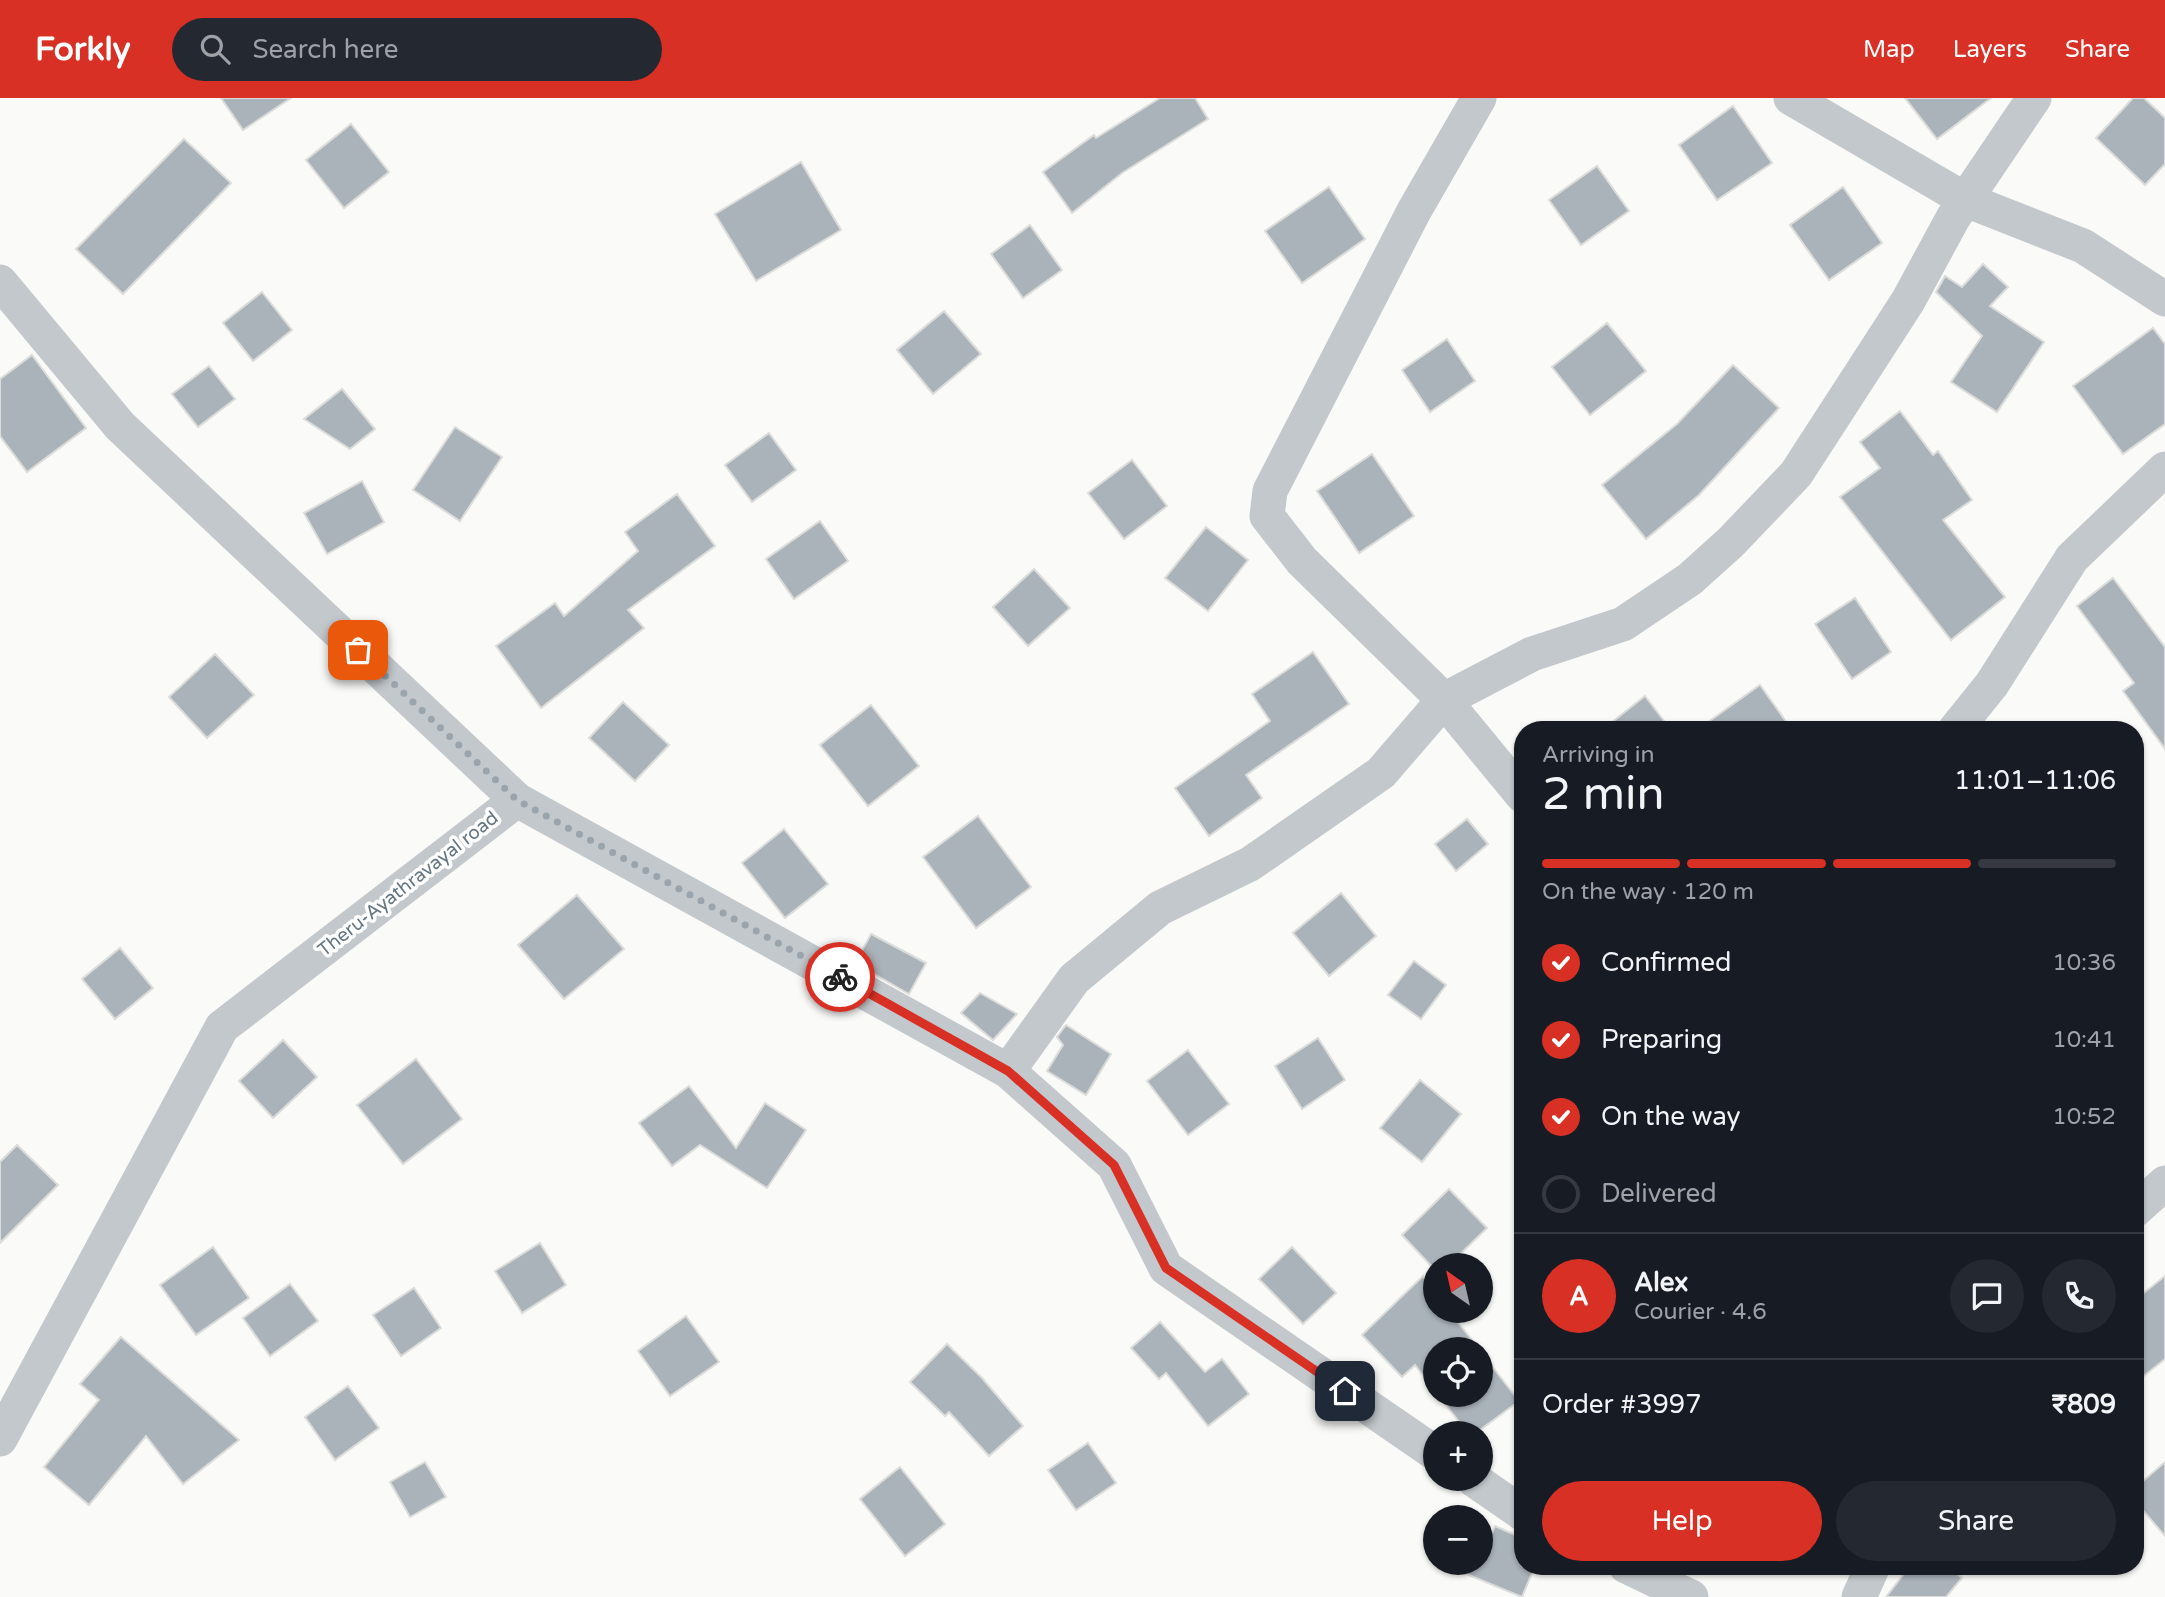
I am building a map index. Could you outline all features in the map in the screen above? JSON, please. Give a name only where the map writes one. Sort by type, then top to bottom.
[{"type":"street","points":[[1479,98],[1414,211],[1270,491],[1267,516],[1301,561],[1444,700],[1514,785]]},
{"type":"street","points":[[1791,98],[1966,200],[2083,246],[2165,299]]},
{"type":"street","points":[[1008,1071],[1074,979],[1160,908],[1250,864],[1381,773],[1444,700],[1532,654],[1623,624],[1690,579],[1731,542],[1796,474],[1908,301],[1966,200],[2034,98]]},
{"type":"street","name":"Theru-Ayathravayal road","points":[[0,282],[120,426],[517,800],[222,1027],[0,1438]]},
{"type":"street","points":[[1962,721],[1992,684],[2072,558],[2165,469]]},
{"type":"street","points":[[517,800],[1008,1071],[1114,1165],[1166,1268],[1423,1444]]},
{"type":"street","points":[[2144,1202],[2165,1183]]},
{"type":"street","points":[[1490,1491],[1514,1507]]},
{"type":"street","points":[[1645,1575],[1691,1597]]},
{"type":"street","points":[[1858,1597],[1869,1575]]},
{"type":"building","points":[[221,98],[291,98],[243,130]]},
{"type":"building","points":[[1160,98],[1195,98],[1208,119],[1122,173],[1072,213],[1043,172],[1094,135],[1096,138]]},
{"type":"building","points":[[1905,98],[1991,98],[1937,139]]},
{"type":"building","points":[[2133,98],[2144,98],[2165,118],[2165,164],[2145,185],[2096,138]]},
{"type":"building","points":[[1733,106],[1772,163],[1717,200],[1679,145]]},
{"type":"building","points":[[351,124],[389,172],[344,208],[306,160]]},
{"type":"building","points":[[184,139],[231,183],[123,294],[76,249]]},
{"type":"building","points":[[801,162],[841,230],[756,281],[715,214]]},
{"type":"building","points":[[1597,166],[1629,211],[1581,245],[1549,200]]},
{"type":"building","points":[[1329,187],[1365,239],[1302,283],[1265,231]]},
{"type":"building","points":[[1843,187],[1882,243],[1829,280],[1790,225]]},
{"type":"building","points":[[1030,225],[1062,270],[1023,298],[991,254]]},
{"type":"building","points":[[1983,264],[2008,287],[1990,306],[2044,342],[1997,412],[1951,382],[1982,336],[1936,292],[1945,276],[1962,287]]},
{"type":"building","points":[[262,292],[292,330],[253,361],[223,323]]},
{"type":"building","points":[[944,311],[981,354],[933,394],[897,350]]},
{"type":"building","points":[[1607,323],[1646,371],[1590,415],[1552,367]]},
{"type":"building","points":[[2153,328],[2165,344],[2165,424],[2123,454],[2073,386]]},
{"type":"building","points":[[1447,339],[1475,381],[1430,412],[1402,370]]},
{"type":"building","points":[[32,355],[86,428],[27,472],[0,436],[0,379]]},
{"type":"building","points":[[1733,365],[1779,408],[1699,495],[1646,539],[1602,485],[1677,424]]},
{"type":"building","points":[[209,366],[235,399],[198,427],[172,394]]},
{"type":"building","points":[[342,389],[375,429],[350,449],[304,419]]},
{"type":"building","points":[[1900,411],[1933,455],[1938,451],[1972,500],[1943,520],[2005,597],[1951,640],[1840,497],[1880,468],[1860,442]]},
{"type":"building","points":[[455,427],[502,457],[460,521],[413,490]]},
{"type":"building","points":[[769,433],[796,470],[752,502],[725,465]]},
{"type":"building","points":[[1372,454],[1414,516],[1359,553],[1317,491]]},
{"type":"building","points":[[1132,460],[1167,506],[1124,539],[1088,493]]},
{"type":"building","points":[[362,481],[384,522],[327,554],[304,513]]},
{"type":"building","points":[[677,494],[715,546],[628,610],[644,628],[541,708],[496,646],[555,603],[564,616],[638,551],[625,532]]},
{"type":"building","points":[[820,521],[848,561],[794,599],[766,559]]},
{"type":"building","points":[[1206,527],[1248,560],[1208,611],[1165,578]]},
{"type":"building","points":[[1034,569],[1070,608],[1028,646],[993,607]]},
{"type":"building","points":[[2113,578],[2165,647],[2165,749],[2123,691],[2134,683],[2077,606]]},
{"type":"building","points":[[1855,598],[1891,652],[1852,679],[1815,624]]},
{"type":"building","points":[[1313,652],[1349,704],[1246,775],[1262,798],[1209,836],[1175,788],[1270,721],[1252,694]]},
{"type":"building","points":[[215,654],[254,695],[207,738],[169,697]]},
{"type":"building","points":[[1760,685],[1786,721],[1710,721]]},
{"type":"building","points":[[1645,696],[1664,721],[1613,721]]},
{"type":"building","points":[[623,702],[669,745],[635,781],[589,738]]},
{"type":"building","points":[[871,705],[919,766],[868,806],[820,745]]},
{"type":"building","points":[[978,816],[1031,887],[976,928],[923,857]]},
{"type":"building","points":[[1467,819],[1488,844],[1456,871],[1435,844]]},
{"type":"building","points":[[784,829],[828,884],[785,918],[742,863]]},
{"type":"building","points":[[1341,893],[1376,936],[1329,976],[1293,933]]},
{"type":"building","points":[[577,895],[624,949],[564,999],[518,945]]},
{"type":"building","points":[[871,934],[926,963],[909,994],[855,963]]},
{"type":"building","points":[[120,948],[153,988],[115,1019],[82,979]]},
{"type":"building","points":[[1414,961],[1446,985],[1421,1019],[1388,995]]},
{"type":"building","points":[[980,993],[1017,1014],[993,1040],[961,1013]]},
{"type":"building","points":[[1066,1025],[1111,1054],[1086,1095],[1047,1071],[1063,1045],[1057,1037]]},
{"type":"building","points":[[1318,1038],[1345,1080],[1302,1109],[1275,1066]]},
{"type":"building","points":[[283,1040],[317,1077],[273,1118],[239,1081]]},
{"type":"building","points":[[1188,1050],[1229,1104],[1188,1135],[1147,1081]]},
{"type":"building","points":[[416,1059],[462,1119],[403,1164],[357,1105]]},
{"type":"building","points":[[1420,1080],[1461,1114],[1422,1162],[1380,1128]]},
{"type":"building","points":[[689,1086],[736,1148],[765,1103],[806,1130],[767,1188],[700,1145],[672,1166],[639,1123]]},
{"type":"building","points":[[17,1145],[58,1185],[0,1243],[0,1162]]},
{"type":"building","points":[[1449,1189],[1487,1228],[1461,1253],[1423,1253],[1423,1257],[1402,1235]]},
{"type":"building","points":[[540,1243],[566,1285],[522,1313],[495,1271]]},
{"type":"building","points":[[213,1247],[249,1298],[196,1335],[160,1285]]},
{"type":"building","points":[[1292,1247],[1336,1293],[1303,1324],[1259,1279]]},
{"type":"building","points":[[1423,1276],[1423,1323],[1458,1323],[1470,1337],[1423,1337],[1423,1375],[1415,1365],[1402,1377],[1362,1335]]},
{"type":"building","points":[[2165,1276],[2165,1359],[2144,1376],[2144,1293]]},
{"type":"building","points":[[290,1284],[318,1321],[270,1356],[243,1318]]},
{"type":"building","points":[[414,1288],[441,1328],[401,1356],[373,1315]]},
{"type":"building","points":[[686,1316],[719,1362],[670,1396],[638,1351]]},
{"type":"building","points":[[1160,1322],[1205,1372],[1222,1359],[1249,1394],[1208,1426],[1166,1373],[1159,1379],[1131,1348]]},
{"type":"building","points":[[121,1337],[239,1440],[183,1484],[146,1436],[89,1505],[44,1467],[99,1400],[80,1384]]},
{"type":"building","points":[[947,1344],[982,1378],[1023,1426],[989,1456],[949,1412],[945,1416],[910,1382]]},
{"type":"building","points":[[1493,1368],[1514,1395],[1514,1405],[1492,1421],[1459,1421],[1447,1407],[1493,1407]]},
{"type":"building","points":[[348,1386],[379,1428],[335,1460],[305,1417]]},
{"type":"building","points":[[1088,1443],[1116,1483],[1076,1510],[1048,1470]]},
{"type":"building","points":[[425,1462],[446,1497],[410,1517],[390,1482]]},
{"type":"building","points":[[2165,1462],[2165,1536],[2144,1512],[2144,1480]]},
{"type":"building","points":[[900,1467],[945,1524],[905,1556],[860,1499]]},
{"type":"building","points":[[1495,1526],[1514,1534],[1514,1575],[1531,1575],[1522,1597],[1469,1575],[1493,1575]]},
{"type":"building","points":[[1903,1575],[1958,1575],[1962,1578],[1946,1597],[1886,1597]]},
{"type":"way so far","points":[[358,650],[517,800],[583,833],[840,977]]},
{"type":"route","points":[[840,977],[1008,1071],[1114,1165],[1166,1268],[1345,1391]]}]
